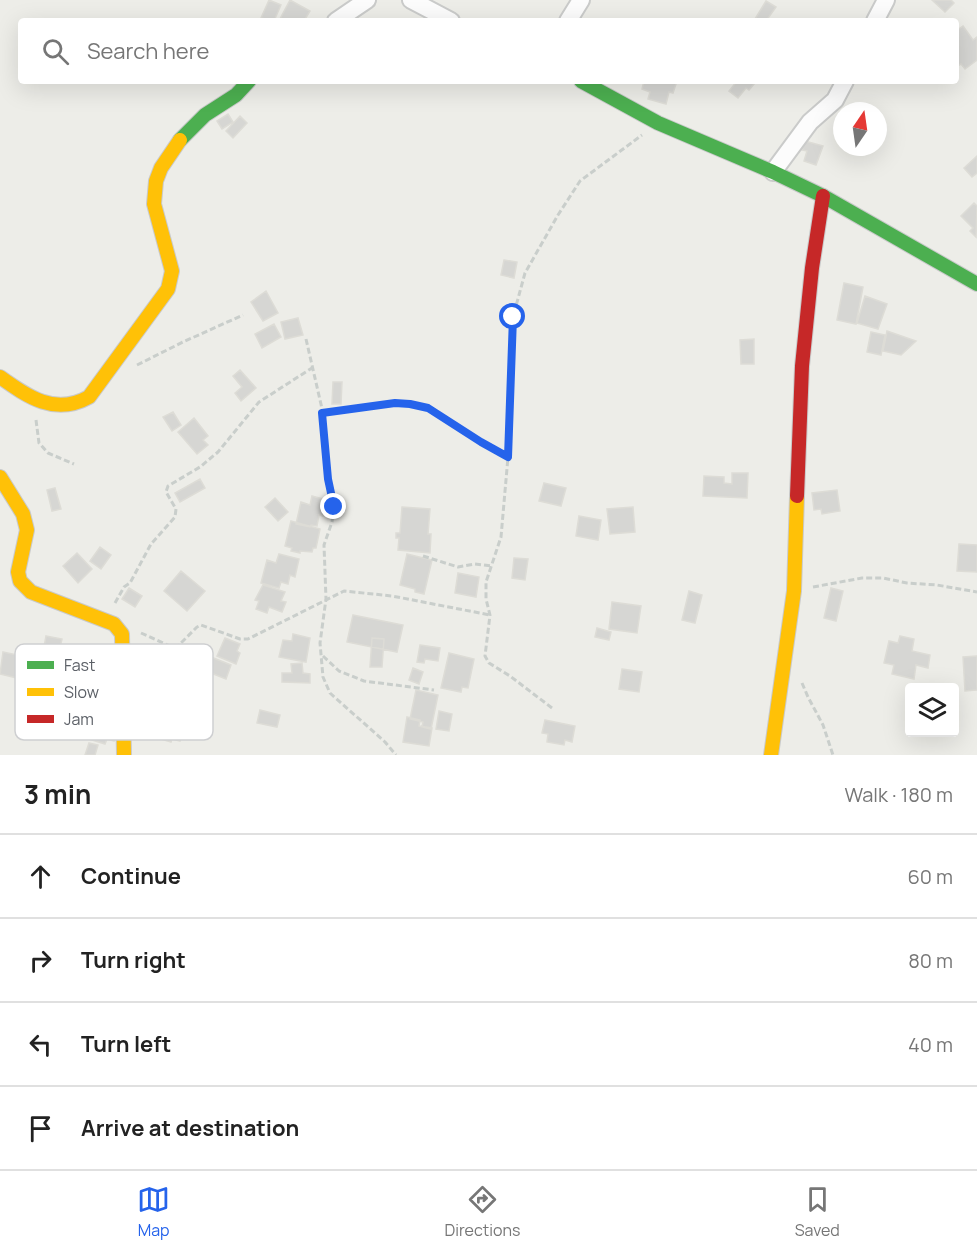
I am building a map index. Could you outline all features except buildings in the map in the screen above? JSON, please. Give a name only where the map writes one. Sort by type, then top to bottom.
[{"type":"street","points":[[340,18],[367,0]]},
{"type":"street","points":[[411,0],[446,18]]},
{"type":"street","points":[[570,18],[581,0]]},
{"type":"street","points":[[876,18],[885,0]]},
{"type":"street","points":[[0,377],[26,396],[61,406],[84,400],[102,380],[168,289],[172,271],[154,204],[156,181],[161,168],[176,144],[204,115],[236,95],[246,84]]},
{"type":"street","points":[[587,84],[658,123],[823,196],[977,284]]},
{"type":"street","points":[[773,172],[810,122],[835,100],[843,84]]},
{"type":"street","points":[[771,755],[794,591],[802,366],[812,268],[823,196]]},
{"type":"street","points":[[0,477],[23,514],[27,530],[18,572],[20,580],[32,592],[114,624],[122,634],[122,644]]},
{"type":"street","points":[[124,740],[124,755]]},
{"type":"path","points":[[552,708],[489,663],[485,656],[490,615],[486,599],[486,582],[501,537],[508,457],[513,317],[525,273],[580,181],[658,123]]},
{"type":"path","points":[[131,368],[243,315]]},
{"type":"path","points":[[306,339],[322,413],[328,479],[334,507],[332,522],[324,545],[326,599],[321,643],[323,677],[330,693],[386,742],[396,755]]},
{"type":"path","points":[[114,624],[117,617],[114,606],[123,587],[130,583],[151,544],[176,517],[176,508],[166,492],[168,486],[208,460],[228,440],[259,402],[312,368]]},
{"type":"path","points":[[26,396],[37,422],[39,442],[48,453],[74,464]]},
{"type":"path","points":[[322,413],[395,403],[428,408],[508,457]]},
{"type":"path","points":[[423,556],[458,567],[475,564],[492,566]]},
{"type":"path","points":[[794,591],[861,578],[883,578],[977,592]]},
{"type":"path","points":[[180,644],[201,624],[240,639],[248,639],[344,591],[392,596],[490,615]]},
{"type":"path","points":[[134,629],[166,644]]},
{"type":"path","points":[[321,655],[339,671],[364,681],[434,690]]},
{"type":"path","points":[[799,675],[823,725],[833,755]]},
{"type":"traffic: fast","points":[[180,140],[205,115],[236,95],[246,84]]},
{"type":"traffic: fast","points":[[586,84],[658,123],[823,196],[977,284]]},
{"type":"traffic: slow","points":[[0,377],[42,402],[65,405],[89,397],[168,289],[172,271],[154,204],[156,181],[161,168],[180,140]]},
{"type":"traffic: slow","points":[[0,477],[23,514],[27,530],[18,572],[20,581],[31,592],[114,624],[122,634],[122,644]]},
{"type":"traffic: slow","points":[[771,755],[794,591],[797,496]]},
{"type":"traffic: slow","points":[[124,740],[124,755]]},
{"type":"traffic: jam","points":[[797,496],[802,366],[812,268],[823,196]]},
{"type":"route","points":[[334,507],[328,479],[322,413],[395,403],[428,408],[508,457],[513,317]]}]
